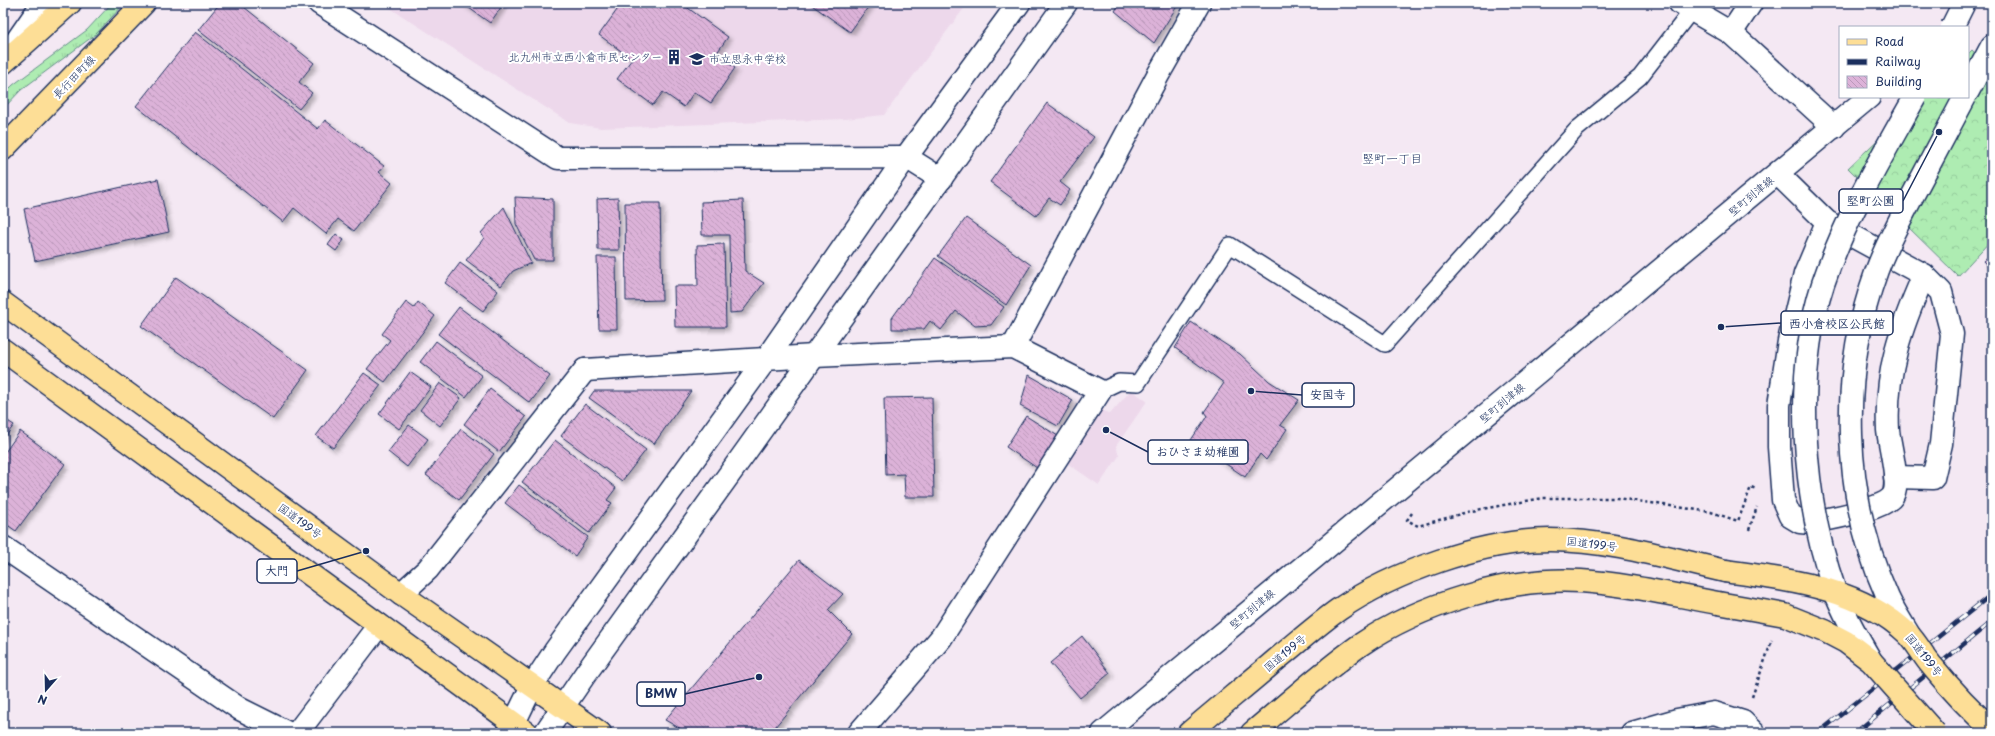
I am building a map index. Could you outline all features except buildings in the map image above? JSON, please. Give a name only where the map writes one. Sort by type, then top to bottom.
[{"type":"main road","points":[[3,62],[70,3]]},
{"type":"main road","name":"長行田町線","points":[[3,150],[144,3]]},
{"type":"main road","name":"国道199号","points":[[3,304],[400,594],[600,733]]},
{"type":"main road","points":[[3,350],[379,625],[517,730]]},
{"type":"main road","name":"国道199号","points":[[1189,733],[1338,610],[1373,589],[1442,561],[1514,542],[1551,540],[1590,543],[1627,549],[1725,571],[1793,581],[1835,592],[1886,616],[1909,635],[1930,664],[1957,695],[1992,729]]},
{"type":"main road","points":[[1252,733],[1331,667],[1362,644],[1421,613],[1478,594],[1515,585],[1579,581],[1610,584],[1785,615],[1803,622],[1846,642],[1871,661],[1936,733]]},
{"type":"street","points":[[3,62],[43,3]]},
{"type":"street","points":[[319,3],[558,158],[906,157],[941,179]]},
{"type":"street","points":[[517,730],[532,686],[555,650],[766,359],[906,157],[1019,3]]},
{"type":"street","points":[[545,733],[1066,3]]},
{"type":"street","points":[[1014,346],[1158,75],[1199,3]]},
{"type":"street","points":[[1731,33],[1751,3]]},
{"type":"street","points":[[1942,26],[1965,3]]},
{"type":"street","points":[[1953,26],[1965,3]]},
{"type":"street","points":[[1686,7],[1731,33],[1834,127]]},
{"type":"street","points":[[1969,90],[1992,46]]},
{"type":"street","name":"堅町到津線","points":[[1103,733],[1868,98]]},
{"type":"street","points":[[1871,661],[1835,592],[1820,538],[1806,451],[1805,412],[1807,369],[1812,335],[1823,285],[1840,242],[1860,198],[1914,98]]},
{"type":"street","points":[[1909,635],[1888,598],[1874,561],[1856,486],[1851,443],[1850,399],[1854,357],[1864,312],[1877,269],[1896,228],[1964,98]]},
{"type":"street","points":[[1778,174],[1827,222],[1924,274],[1941,292],[1952,334],[1941,444],[1933,478],[1895,476]]},
{"type":"street","points":[[1827,222],[1806,274],[1789,341],[1780,405],[1779,447],[1784,500],[1790,516],[1800,522],[1811,523],[1881,505],[1893,497],[1895,476],[1888,430],[1888,396],[1893,358],[1903,323],[1924,274]]},
{"type":"street","points":[[400,594],[428,569],[585,370],[1014,346],[1100,391],[941,638],[859,733]]},
{"type":"street","points":[[3,547],[240,709],[288,733]]},
{"type":"street","points":[[297,733],[379,625]]},
{"type":"street","name":"堅町到津線","points":[[1094,733],[1134,707]]},
{"type":"street","points":[[1632,733],[1677,720],[1714,713],[1743,722],[1754,733]]},
{"type":"lane","points":[[1100,391],[1119,382],[1138,383],[1230,245],[1385,344],[1577,129],[1640,77],[1686,7]]},
{"type":"path","points":[[1415,509],[1406,520],[1418,526],[1472,511],[1543,498],[1617,498],[1711,512],[1738,521],[1751,487],[1762,492]]},
{"type":"path","points":[[1749,530],[1758,504]]},
{"type":"shaded area","name":"市立思永中学校","points":[[382,3],[968,3],[884,115],[845,119],[601,128],[570,123]]},
{"type":"shaded area","points":[[1131,390],[1147,401],[1116,446],[1119,456],[1099,485],[1064,461],[1100,409],[1110,414]]},
{"type":"green space","points":[[112,3],[125,3],[96,34],[21,90],[3,109],[3,95],[13,85],[87,30]]},
{"type":"green space","points":[[1972,50],[1992,69],[1992,239],[1958,276],[1848,168],[1922,98],[1969,98],[1969,53]]},
{"type":"railway","points":[[1818,733],[1992,594]]},
{"type":"railway","points":[[1855,733],[1992,621]]},
{"type":"place","name":"北九州市立西小倉市民センター","points":[[674,57]]},
{"type":"place","name":"市立思永中学校","points":[[697,59]]},
{"type":"place","name":"堅町公園","points":[[1939,132]]},
{"type":"place","name":"西小倉校区公民館","points":[[1721,327]]},
{"type":"place","name":"安国寺","points":[[1251,391]]},
{"type":"place","name":"おひさま幼稚園","points":[[1106,430]]},
{"type":"place","name":"大門","points":[[366,551]]},
{"type":"place","name":"BMW","points":[[759,677]]},
{"type":"district","name":"竪町一丁目","points":[[1392,159]]}]
